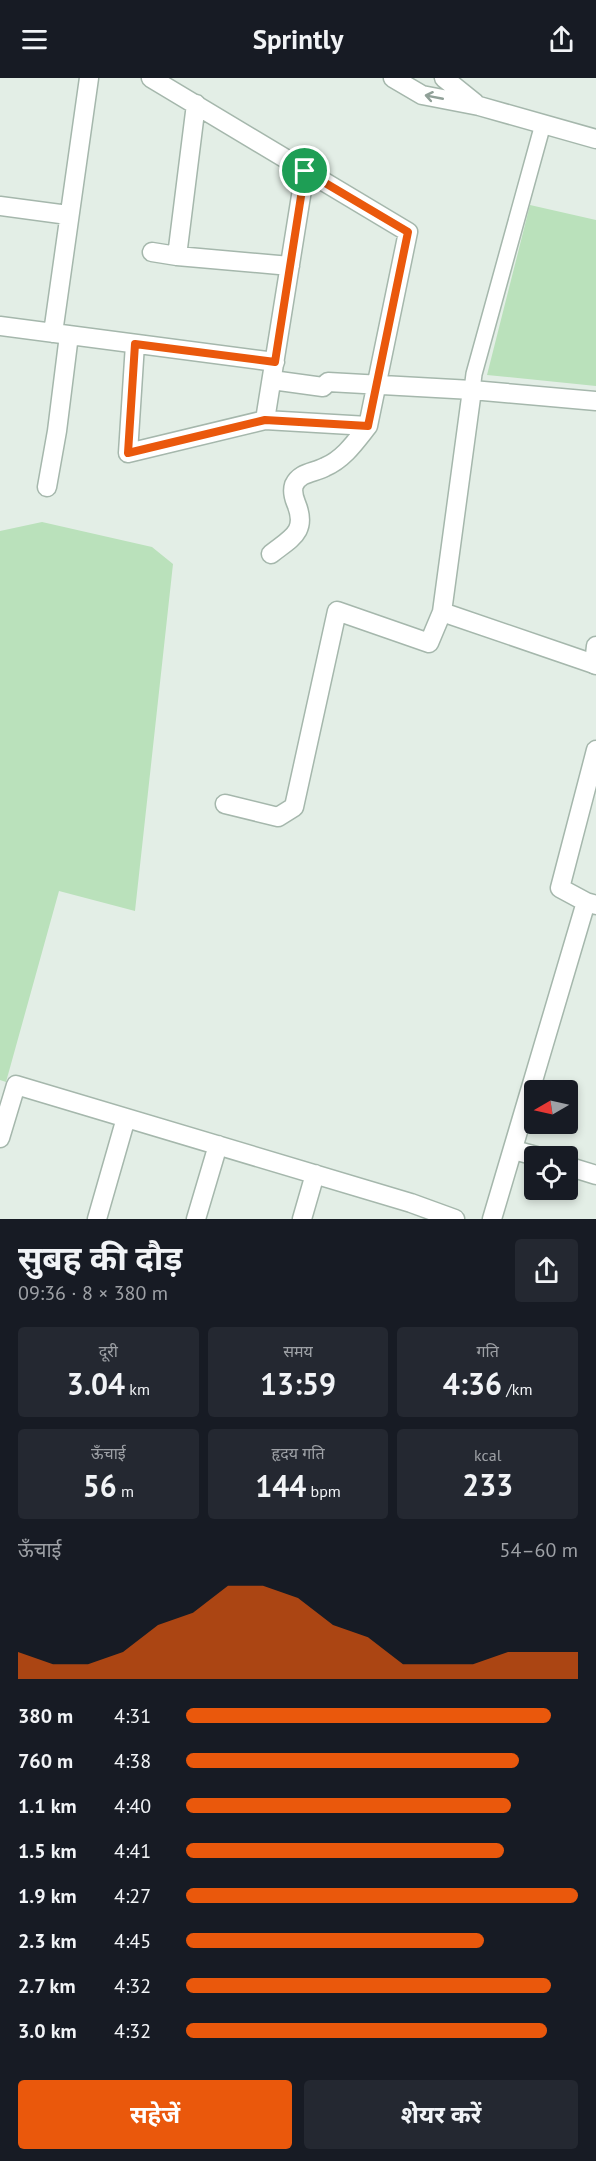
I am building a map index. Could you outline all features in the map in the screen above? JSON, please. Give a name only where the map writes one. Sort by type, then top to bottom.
[{"type":"street","points":[[47,487],[57,431],[68,215],[89,78]]},
{"type":"street","points":[[152,78],[408,232],[368,426],[356,442],[338,459],[324,468],[304,474],[294,485],[293,494],[299,509],[301,524],[294,536],[271,554]]},
{"type":"street","points":[[393,78],[423,95],[479,106],[596,139]]},
{"type":"street","points":[[444,78],[479,106]]},
{"type":"street","points":[[177,256],[196,104]]},
{"type":"street","points":[[225,804],[278,817],[294,807],[337,611],[429,643],[442,612],[474,374],[543,124]]},
{"type":"street","points":[[265,420],[305,171]]},
{"type":"street","points":[[0,206],[68,215]]},
{"type":"street","points":[[152,252],[290,266]]},
{"type":"street","points":[[0,326],[135,344],[274,371],[322,387],[328,382],[472,390],[596,401]]},
{"type":"street","points":[[135,344],[128,453],[265,420],[368,426]]},
{"type":"street","points":[[442,612],[595,659]]},
{"type":"street","points":[[492,1219],[591,904],[560,888],[596,750]]},
{"type":"street","points":[[0,1138],[16,1085],[315,1174],[409,1211],[455,1219]]},
{"type":"street","points":[[97,1219],[126,1118]]},
{"type":"street","points":[[196,1219],[218,1145]]},
{"type":"street","points":[[513,1150],[524,1153]]},
{"type":"street","points":[[578,1169],[596,1175]]},
{"type":"street","points":[[302,1219],[315,1174]]},
{"type":"green space","points":[[530,205],[596,220],[596,386],[487,375]]},
{"type":"green space","points":[[42,522],[152,547],[173,564],[135,911],[59,891],[6,1082],[0,1080],[0,531]]},
{"type":"route","points":[[305,171],[408,232],[368,426],[265,420],[128,453],[135,344],[275,362],[305,171]]}]
